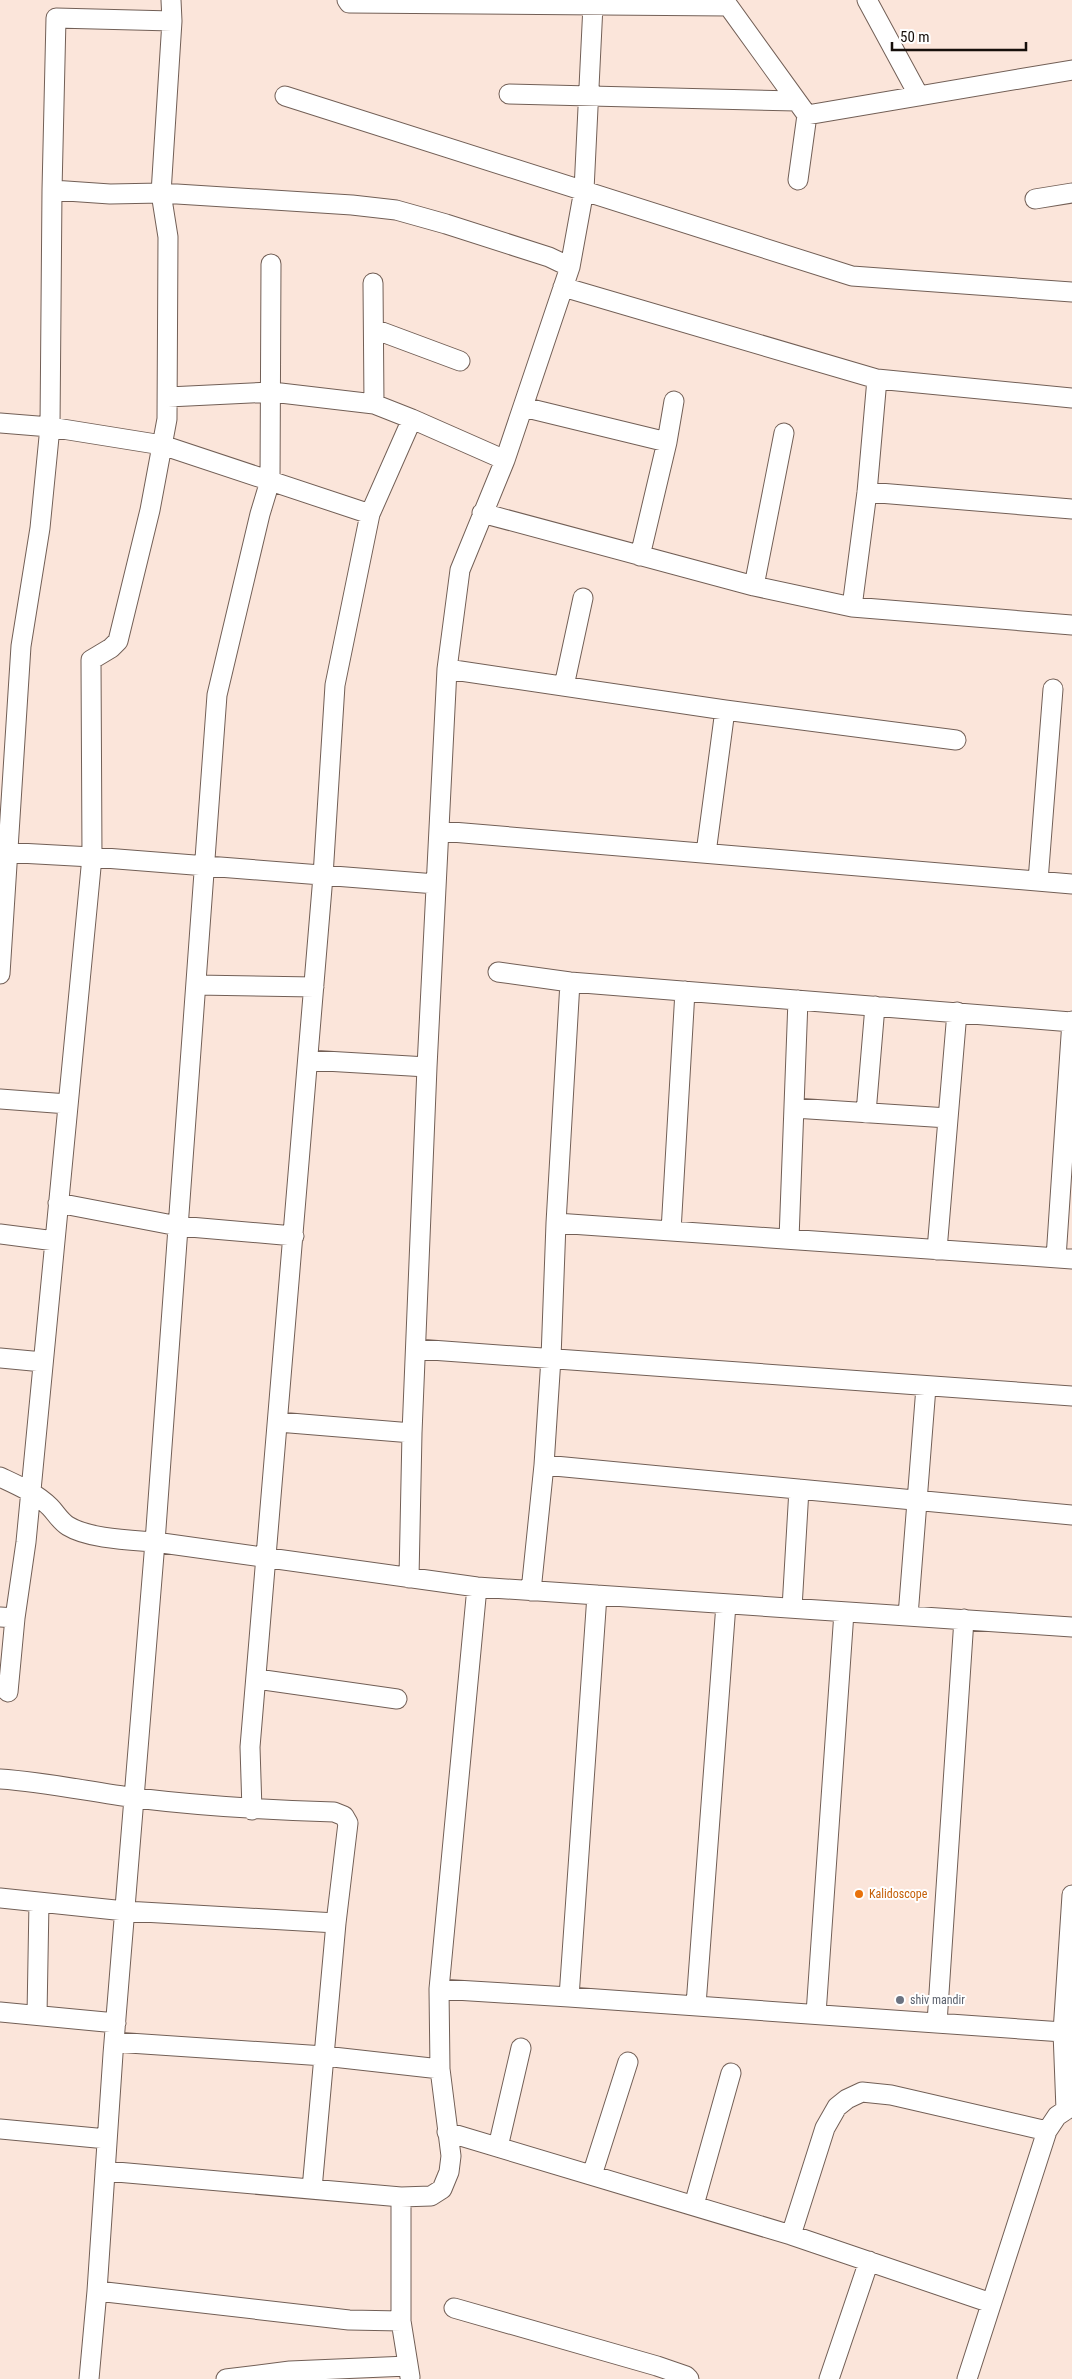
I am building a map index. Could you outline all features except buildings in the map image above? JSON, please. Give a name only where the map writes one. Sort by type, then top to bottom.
[{"type":"street","points":[[8,1692],[8,1618],[31,1492],[92,857],[91,660],[112,648],[118,641],[150,510],[162,445],[168,397],[168,237],[161,193],[172,0]]},
{"type":"street","points":[[347,0],[349,3],[593,5],[726,3],[802,108],[798,180]]},
{"type":"street","points":[[866,0],[919,96]]},
{"type":"street","points":[[409,1578],[412,1433],[417,1349],[427,1067],[447,669],[460,570],[505,460],[570,267],[584,190],[593,5]]},
{"type":"street","points":[[0,974],[4,852],[20,646],[40,528],[50,427],[56,18],[172,21]]},
{"type":"street","points":[[509,94],[588,96],[802,108],[919,96],[1072,70]]},
{"type":"street","points":[[285,96],[852,276],[1072,292]]},
{"type":"street","points":[[52,190],[110,194],[161,193],[352,204],[396,210],[549,257],[570,267]]},
{"type":"street","points":[[1035,200],[1072,193]]},
{"type":"street","points":[[89,2379],[114,2042],[155,1542],[217,695],[260,514],[270,481],[272,392],[271,264]]},
{"type":"street","points":[[373,283],[374,404]]},
{"type":"street","points":[[564,287],[877,379],[1072,398]]},
{"type":"street","points":[[374,329],[460,361]]},
{"type":"street","points":[[852,607],[867,492],[877,379]]},
{"type":"street","points":[[168,397],[272,392],[374,404],[505,460]]},
{"type":"street","points":[[640,556],[667,442],[674,401]]},
{"type":"street","points":[[523,407],[667,442]]},
{"type":"street","points":[[252,1810],[250,1747],[323,876],[335,685],[370,514],[412,419]]},
{"type":"street","points":[[0,423],[50,427],[162,445],[370,514]]},
{"type":"street","points":[[754,586],[784,433]]},
{"type":"street","points":[[867,492],[1072,509]]},
{"type":"street","points":[[482,513],[754,586],[852,607],[1072,624]]},
{"type":"street","points":[[564,686],[583,598]]},
{"type":"street","points":[[447,669],[726,710],[956,740]]},
{"type":"street","points":[[1038,881],[1053,689]]},
{"type":"street","points":[[706,853],[726,710]]},
{"type":"street","points":[[440,830],[1072,884]]},
{"type":"street","points":[[4,852],[92,857],[436,884]]},
{"type":"street","points":[[498,972],[570,982],[1072,1022],[1064,1258],[556,1223]]},
{"type":"street","points":[[531,1591],[544,1465],[551,1358],[556,1223],[570,982]]},
{"type":"street","points":[[196,985],[314,987]]},
{"type":"street","points":[[671,1231],[685,991]]},
{"type":"street","points":[[789,1239],[798,1000]]},
{"type":"street","points":[[866,1113],[875,1006]]},
{"type":"street","points":[[936,1250],[957,1012]]},
{"type":"street","points":[[308,1060],[427,1067]]},
{"type":"street","points":[[0,1099],[68,1104]]},
{"type":"street","points":[[794,1108],[948,1118]]},
{"type":"street","points":[[58,1202],[178,1226],[294,1236]]},
{"type":"street","points":[[0,1234],[55,1241]]},
{"type":"street","points":[[417,1349],[1072,1396]]},
{"type":"street","points":[[0,1358],[43,1362]]},
{"type":"street","points":[[908,1616],[926,1387]]},
{"type":"street","points":[[278,1422],[412,1433]]},
{"type":"street","points":[[544,1465],[1072,1515]]},
{"type":"street","points":[[0,1477],[31,1492],[50,1507],[67,1526],[81,1532],[128,1540],[155,1542],[477,1587],[1072,1627]]},
{"type":"street","points":[[792,1608],[799,1490]]},
{"type":"street","points":[[105,2171],[401,2197],[431,2196],[442,2189],[450,2164],[440,2068],[439,1989],[477,1587]]},
{"type":"street","points":[[569,1996],[597,1595]]},
{"type":"street","points":[[696,2006],[726,1604]]},
{"type":"street","points":[[816,2014],[844,1612]]},
{"type":"street","points":[[937,2023],[964,1620]]},
{"type":"street","points":[[257,1679],[397,1699]]},
{"type":"street","points":[[0,1779],[30,1781],[135,1798],[252,1810],[334,1812],[344,1816],[348,1823],[336,1923],[312,2189]]},
{"type":"street","points":[[967,2379],[1047,2131],[1057,2116],[1069,2108],[1063,2032],[1072,1895]]},
{"type":"street","points":[[0,1898],[125,1911],[336,1923]]},
{"type":"street","points":[[37,2016],[39,1902]]},
{"type":"street","points":[[439,1989],[569,1996],[1063,2032]]},
{"type":"street","points":[[0,2012],[116,2023]]},
{"type":"street","points":[[114,2042],[324,2056],[440,2068]]},
{"type":"street","points":[[498,2148],[521,2048]]},
{"type":"street","points":[[592,2175],[628,2062]]},
{"type":"street","points":[[694,2205],[731,2073]]},
{"type":"street","points":[[791,2235],[826,2128],[837,2108],[846,2099],[862,2092],[891,2095],[1047,2131]]},
{"type":"street","points":[[0,2129],[107,2139]]},
{"type":"street","points":[[447,2132],[791,2235],[991,2304]]},
{"type":"street","points":[[226,2379],[290,2371],[409,2373],[402,2322],[401,2197]]},
{"type":"street","points":[[829,2379],[869,2261]]},
{"type":"street","points":[[97,2291],[349,2320],[402,2322]]},
{"type":"street","points":[[454,2308],[656,2366],[690,2379]]},
{"type":"place","name":"Kalidoscope","points":[[859,1894]]},
{"type":"place","name":"shiv mandir","points":[[900,2000]]}]
